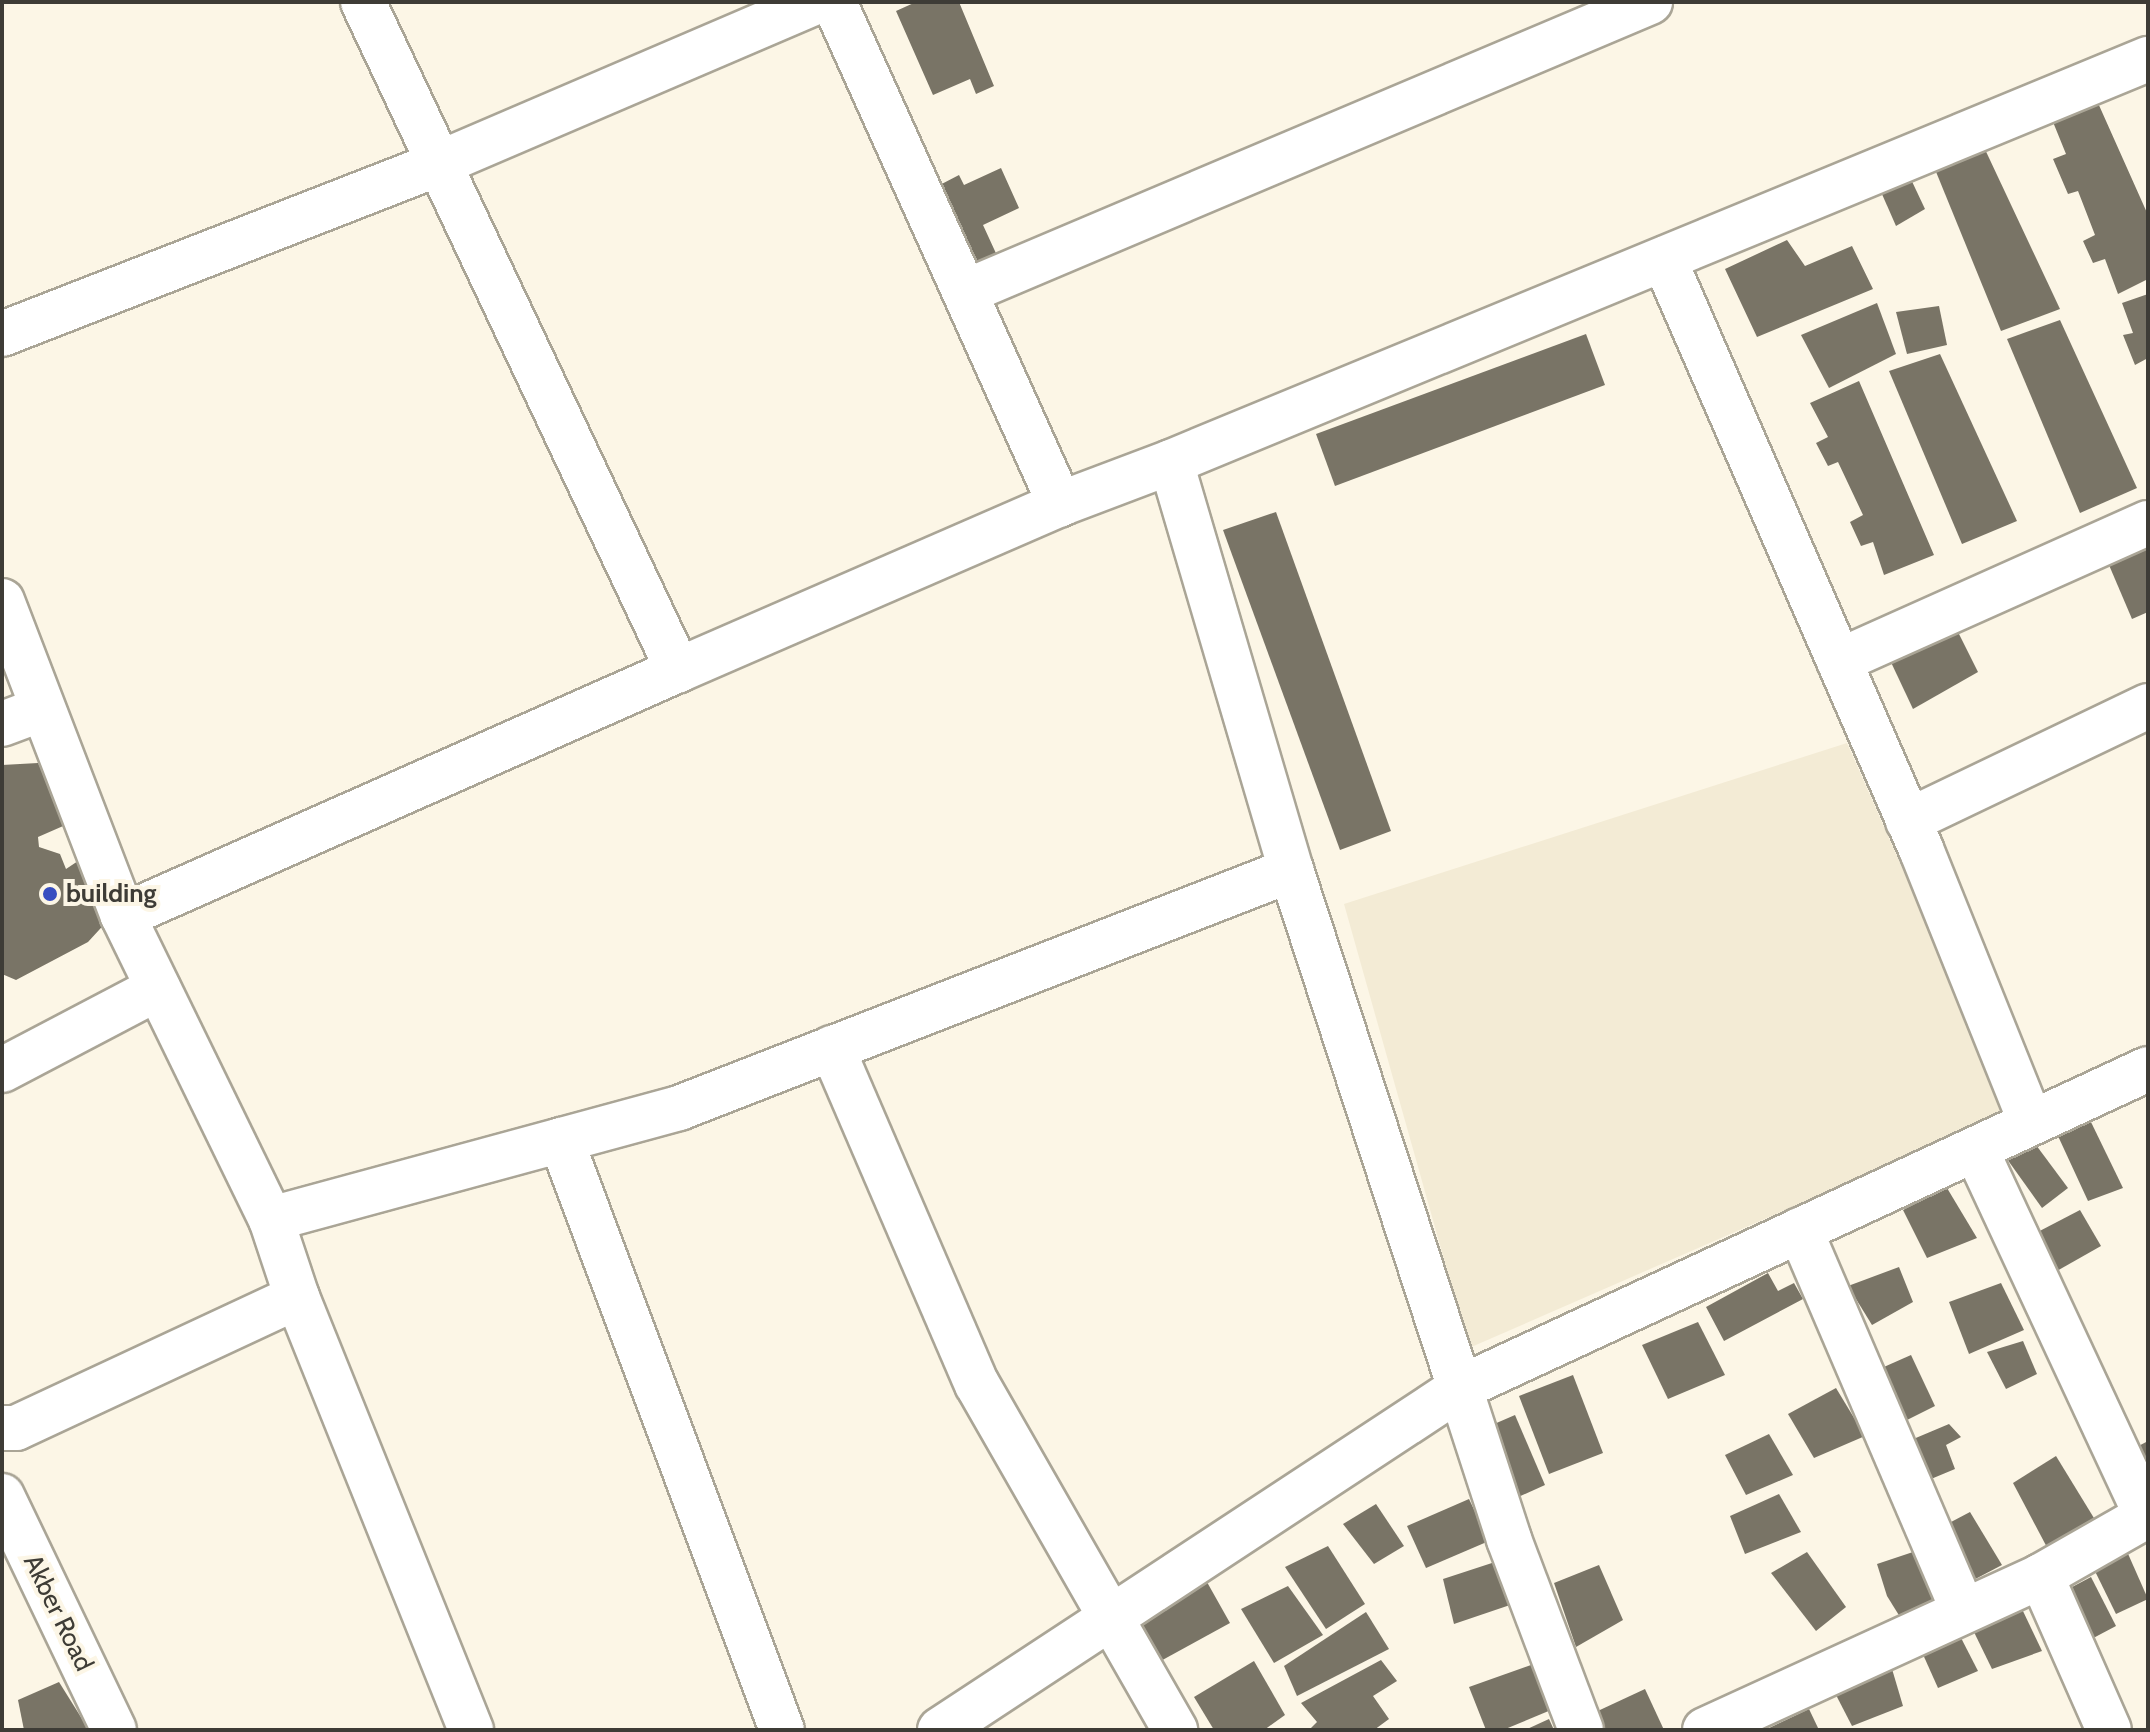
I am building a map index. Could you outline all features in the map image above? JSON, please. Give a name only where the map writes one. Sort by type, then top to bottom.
[{"type":"street","points":[[363,2],[678,670]]},
{"type":"street","points":[[2,334],[440,163],[816,2]]},
{"type":"street","points":[[834,2],[1060,504]]},
{"type":"street","points":[[965,292],[1650,2]]},
{"type":"street","points":[[123,916],[1060,504],[1171,462],[2148,59]]},
{"type":"street","points":[[1664,259],[1908,821],[2031,1123]]},
{"type":"street","points":[[1171,462],[1291,870],[1509,1539],[1581,1730]]},
{"type":"street","points":[[1839,661],[2148,523]]},
{"type":"street","points":[[2,601],[22,716],[271,1219],[297,1297],[471,1730]]},
{"type":"street","points":[[1908,821],[2148,706]]},
{"type":"street","points":[[271,1219],[679,1108],[1291,870]]},
{"type":"street","points":[[2,1070],[158,988]]},
{"type":"street","points":[[832,1048],[977,1384],[1175,1730]]},
{"type":"street","points":[[940,1730],[1460,1388],[2031,1123],[2144,1080]]},
{"type":"street","points":[[561,1140],[782,1730]]},
{"type":"street","points":[[1705,1730],[2041,1576],[2147,1515],[1976,1150]]},
{"type":"street","points":[[1800,1230],[1963,1610]]},
{"type":"street","points":[[2,1428],[16,1428],[297,1297]]},
{"type":"street","name":"Akber Road","points":[[2,1496],[114,1730]]},
{"type":"street","points":[[2041,1576],[2109,1730]]},
{"type":"shaded area","points":[[1847,743],[2010,1112],[1469,1348],[1344,904]]},
{"type":"building","points":[[916,2],[959,2],[994,86],[976,94],[970,79],[933,95],[896,11]]},
{"type":"building","points":[[2098,103],[2148,215],[2148,279],[2118,294],[2105,259],[2093,263],[2083,241],[2095,235],[2078,191],[2068,194],[2053,159],[2066,154],[2053,122]]},
{"type":"building","points":[[1982,143],[2060,309],[2001,331],[1932,162]]},
{"type":"building","points":[[1001,168],[1019,208],[983,225],[1000,262],[975,274],[934,188],[959,175],[964,185]]},
{"type":"building","points":[[1908,173],[1925,209],[1896,226],[1878,185]]},
{"type":"building","points":[[1787,240],[1805,266],[1852,246],[1873,289],[1757,337],[1725,269]]},
{"type":"building","points":[[2148,294],[2148,358],[2135,365],[2123,335],[2133,333],[2122,303]]},
{"type":"building","points":[[1877,303],[1896,354],[1829,388],[1801,335]]},
{"type":"building","points":[[1939,306],[1947,345],[1907,354],[1896,312]]},
{"type":"building","points":[[2060,320],[2137,488],[2080,513],[2007,339]]},
{"type":"building","points":[[1586,334],[1605,385],[1335,486],[1316,434]]},
{"type":"building","points":[[1940,354],[2017,521],[1962,544],[1889,371]]},
{"type":"building","points":[[1859,381],[1934,555],[1884,575],[1873,542],[1861,546],[1850,522],[1863,515],[1838,462],[1828,466],[1816,443],[1828,437],[1810,403]]},
{"type":"building","points":[[1276,512],[1391,831],[1340,850],[1223,530]]},
{"type":"building","points":[[2148,543],[2148,612],[2132,619],[2106,558]]},
{"type":"building","points":[[1958,632],[1978,672],[1913,709],[1889,658]]},
{"type":"building","name":"building","points":[[38,763],[70,823],[38,837],[39,847],[60,854],[66,869],[81,859],[110,918],[88,942],[16,980],[2,974],[2,765]]},
{"type":"building","points":[[2090,1120],[2123,1188],[2088,1201],[2058,1136]]},
{"type":"building","points":[[2036,1145],[2068,1188],[2042,1208],[2007,1159]]},
{"type":"building","points":[[1947,1188],[1977,1238],[1927,1258],[1903,1210]]},
{"type":"building","points":[[2080,1210],[2101,1246],[2048,1276],[2028,1237]]},
{"type":"building","points":[[1899,1267],[1913,1302],[1872,1325],[1848,1286]]},
{"type":"building","points":[[1768,1273],[1778,1291],[1794,1283],[1803,1299],[1724,1341],[1706,1307]]},
{"type":"building","points":[[2001,1283],[2024,1330],[1969,1354],[1949,1302]]},
{"type":"building","points":[[1698,1322],[1725,1375],[1668,1399],[1642,1345]]},
{"type":"building","points":[[2023,1341],[2037,1374],[2006,1389],[1987,1352]]},
{"type":"building","points":[[1911,1355],[1935,1406],[1889,1429],[1868,1374]]},
{"type":"building","points":[[1573,1375],[1603,1453],[1549,1474],[1519,1396]]},
{"type":"building","points":[[1836,1388],[1865,1436],[1814,1458],[1788,1414]]},
{"type":"building","points":[[1515,1415],[1545,1485],[1507,1502],[1478,1431]]},
{"type":"building","points":[[1949,1424],[1961,1437],[1946,1445],[1955,1469],[1919,1484],[1911,1440]]},
{"type":"building","points":[[1769,1434],[1793,1475],[1746,1495],[1725,1455]]},
{"type":"building","points":[[2148,1441],[2148,1485],[2131,1450]]},
{"type":"building","points":[[2056,1456],[2097,1523],[2050,1553],[2013,1483]]},
{"type":"building","points":[[1779,1494],[1801,1532],[1745,1554],[1730,1516]]},
{"type":"building","points":[[1469,1499],[1489,1541],[1426,1568],[1407,1526]]},
{"type":"building","points":[[1376,1504],[1404,1546],[1374,1564],[1343,1524]]},
{"type":"building","points":[[1970,1512],[2002,1565],[1962,1586],[1934,1531]]},
{"type":"building","points":[[1328,1546],[1365,1604],[1326,1629],[1285,1567]]},
{"type":"building","points":[[2125,1547],[2148,1599],[2116,1614],[2091,1563]]},
{"type":"building","points":[[1916,1551],[1940,1602],[1905,1625],[1887,1596],[1877,1564]]},
{"type":"building","points":[[1807,1552],[1846,1607],[1816,1631],[1771,1573]]},
{"type":"building","points":[[1495,1562],[1510,1605],[1454,1624],[1443,1579]]},
{"type":"building","points":[[1599,1565],[1623,1620],[1576,1647],[1554,1583]]},
{"type":"building","points":[[1203,1575],[1230,1623],[1157,1663],[1134,1619]]},
{"type":"building","points":[[2091,1577],[2116,1626],[2082,1644],[2057,1595]]},
{"type":"building","points":[[1288,1586],[1323,1635],[1274,1663],[1241,1609]]},
{"type":"building","points":[[2022,1609],[2042,1651],[1992,1669],[1972,1628]]},
{"type":"building","points":[[1366,1612],[1389,1649],[1297,1696],[1284,1666]]},
{"type":"building","points":[[1958,1632],[1978,1671],[1938,1688],[1921,1650]]},
{"type":"building","points":[[1381,1660],[1397,1681],[1373,1696],[1389,1719],[1374,1730],[1309,1730],[1317,1722],[1301,1703]]},
{"type":"building","points":[[1254,1661],[1285,1715],[1264,1730],[1214,1730],[1194,1697]]},
{"type":"building","points":[[1531,1665],[1551,1710],[1503,1730],[1486,1730],[1469,1687]]},
{"type":"building","points":[[1892,1669],[1903,1706],[1852,1726],[1836,1695]]},
{"type":"building","points":[[59,1682],[89,1730],[24,1730],[18,1700]]},
{"type":"building","points":[[1645,1689],[1664,1730],[1594,1730],[1587,1716]]},
{"type":"building","points":[[1809,1709],[1819,1730],[1765,1730]]},
{"type":"building","points":[[1549,1719],[1554,1730],[1525,1730]]},
{"type":"place","name":"building","points":[[50,894]]}]
